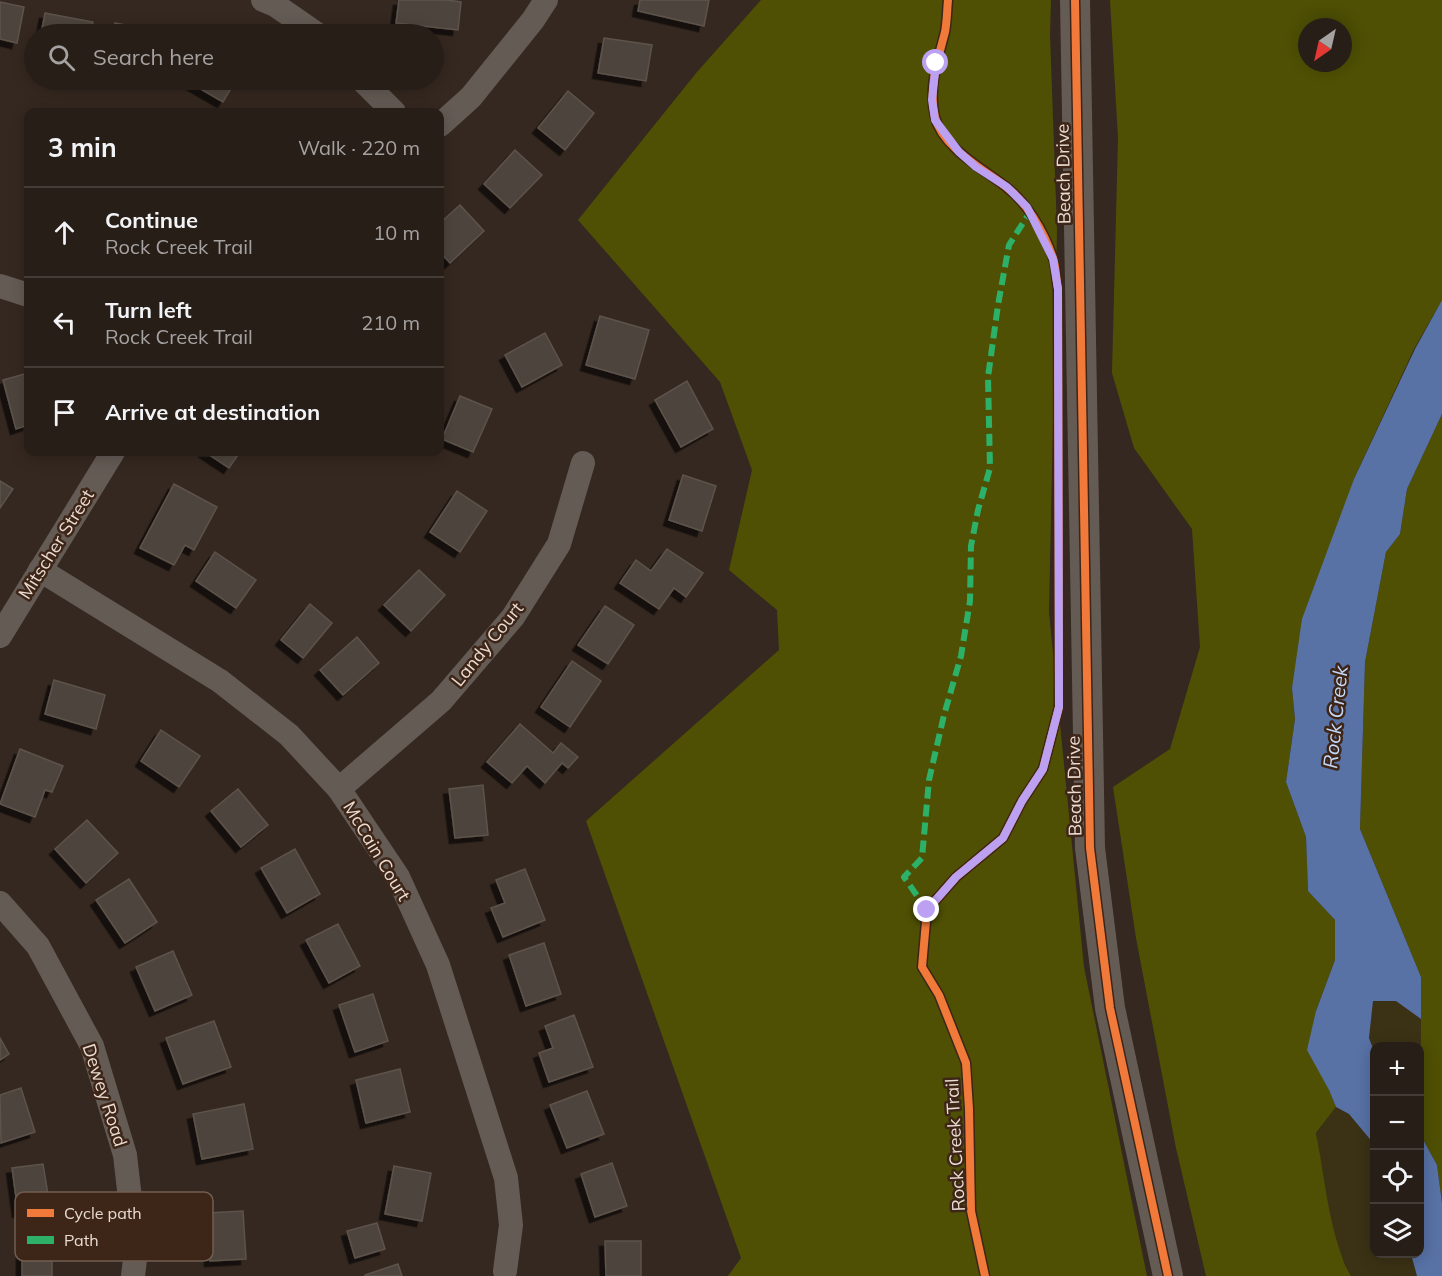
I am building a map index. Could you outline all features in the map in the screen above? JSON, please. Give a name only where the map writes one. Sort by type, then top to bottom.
[{"type":"street","points":[[263,0],[275,5],[303,24]]},
{"type":"street","points":[[444,121],[471,97],[533,20],[546,0]]},
{"type":"street","name":"Beach Drive","points":[[1075,0],[1090,848],[1110,1008],[1168,1276]]},
{"type":"street","points":[[372,90],[390,108]]},
{"type":"street","points":[[0,286],[24,294]]},
{"type":"street","name":"Mitscher Street","points":[[0,636],[111,456]]},
{"type":"street","name":"Landy Court","points":[[339,789],[441,700],[513,617],[559,544],[583,463]]},
{"type":"street","name":"McCain Court","points":[[40,570],[220,681],[289,735],[339,789],[398,878],[438,966],[506,1178],[511,1225],[505,1271]]},
{"type":"street","name":"Dewey Road","points":[[0,903],[38,946],[92,1046],[125,1155],[129,1192]]},
{"type":"street","name":"Dewey Road","points":[[133,1276],[135,1261]]},
{"type":"shaded area","points":[[761,0],[1051,0],[1050,34],[1057,230],[1049,612],[1084,967],[1147,1276],[728,1276],[741,1258],[586,821],[779,650],[777,610],[729,570],[752,470],[720,382],[578,220],[697,72]]},
{"type":"shaded area","points":[[1110,0],[1442,0],[1442,300],[1414,349],[1354,479],[1292,688],[1295,719],[1286,782],[1306,837],[1308,891],[1335,920],[1335,960],[1316,1011],[1329,1090],[1336,1107],[1316,1133],[1344,1263],[1351,1276],[1206,1276],[1176,1148],[1136,938],[1113,787],[1170,749],[1200,647],[1192,529],[1134,448],[1112,373],[1118,138]]},
{"type":"shaded area","points":[[1442,414],[1442,1203],[1437,1165],[1424,1141],[1424,1042],[1421,1042],[1421,977],[1360,829],[1365,662],[1386,552],[1400,534],[1407,489]]},
{"type":"sand","points":[[1373,1000],[1396,1001],[1421,1019],[1421,1042],[1371,1042]]},
{"type":"sand","points":[[1336,1107],[1349,1114],[1370,1139],[1370,1258],[1412,1258],[1417,1276],[1351,1276],[1333,1225],[1316,1133]]},
{"type":"water","name":"Rock Creek","points":[[1442,300],[1442,414],[1407,489],[1400,534],[1386,552],[1365,662],[1360,829],[1421,977],[1421,1019],[1396,1001],[1373,1001],[1369,1038],[1370,1139],[1349,1114],[1336,1107],[1307,1050],[1316,1011],[1335,960],[1335,920],[1308,891],[1306,837],[1286,782],[1295,719],[1292,688],[1302,619],[1354,479],[1415,349]]},
{"type":"water","points":[[1424,1141],[1437,1165],[1442,1203],[1442,1276],[1417,1276],[1412,1258],[1424,1258]]},
{"type":"building","points":[[399,0],[461,2],[458,30],[444,28],[444,24],[396,23]]},
{"type":"building","points":[[640,0],[709,0],[704,26],[638,11]]},
{"type":"building","points":[[0,2],[24,7],[17,43],[0,39]]},
{"type":"building","points":[[45,13],[93,22],[93,24],[43,24]]},
{"type":"building","points":[[604,38],[652,45],[646,81],[598,73]]},
{"type":"building","points":[[202,90],[230,90],[223,102]]},
{"type":"building","points":[[568,91],[594,113],[565,150],[538,128]]},
{"type":"building","points":[[515,150],[542,175],[510,208],[484,184]]},
{"type":"building","points":[[460,205],[484,231],[450,263],[444,256],[444,219]]},
{"type":"building","points":[[600,316],[649,330],[635,379],[586,365]]},
{"type":"building","points":[[545,333],[562,365],[522,387],[505,355]]},
{"type":"building","points":[[24,374],[24,426],[16,429],[3,380]]},
{"type":"building","points":[[687,381],[713,429],[681,447],[655,400]]},
{"type":"building","points":[[460,396],[492,409],[473,452],[444,440],[444,434]]},
{"type":"building","points":[[211,456],[237,456],[229,468]]},
{"type":"building","points":[[683,475],[716,486],[702,531],[669,520]]},
{"type":"building","points":[[0,481],[13,489],[0,508]]},
{"type":"building","points":[[174,484],[217,507],[194,550],[185,545],[174,565],[140,548]]},
{"type":"building","points":[[457,491],[487,511],[460,552],[430,532]]},
{"type":"building","points":[[667,549],[703,573],[686,597],[674,588],[659,609],[620,583],[636,560],[651,571]]},
{"type":"building","points":[[215,552],[256,580],[236,608],[196,581]]},
{"type":"building","points":[[419,570],[445,595],[411,631],[384,605]]},
{"type":"building","points":[[310,604],[332,623],[303,658],[281,640]]},
{"type":"building","points":[[605,606],[634,625],[608,664],[578,645]]},
{"type":"building","points":[[357,637],[379,663],[343,695],[320,670]]},
{"type":"building","points":[[572,661],[601,681],[570,727],[541,707]]},
{"type":"building","points":[[54,680],[105,695],[96,729],[45,714]]},
{"type":"building","points":[[520,724],[553,753],[561,743],[578,757],[568,768],[562,763],[545,783],[527,766],[512,783],[487,762]]},
{"type":"building","points":[[161,730],[200,756],[179,787],[141,761]]},
{"type":"building","points":[[20,749],[63,766],[52,792],[45,790],[35,817],[0,804]]},
{"type":"building","points":[[483,785],[488,835],[455,838],[449,789]]},
{"type":"building","points":[[238,789],[268,825],[241,847],[211,811]]},
{"type":"building","points":[[87,820],[118,853],[86,883],[55,849]]},
{"type":"building","points":[[295,849],[320,894],[287,913],[261,868]]},
{"type":"building","points":[[525,869],[545,920],[503,937],[491,908],[505,903],[496,880]]},
{"type":"building","points":[[129,879],[157,922],[125,943],[96,900]]},
{"type":"building","points":[[338,924],[360,966],[329,983],[306,940]]},
{"type":"building","points":[[544,943],[561,994],[526,1006],[509,955]]},
{"type":"building","points":[[173,951],[192,995],[155,1011],[136,967]]},
{"type":"building","points":[[373,994],[388,1041],[355,1052],[339,1005]]},
{"type":"building","points":[[574,1015],[593,1067],[549,1082],[539,1053],[553,1048],[545,1026]]},
{"type":"building","points":[[214,1021],[231,1067],[183,1084],[166,1038]]},
{"type":"building","points":[[0,1038],[9,1054],[0,1060]]},
{"type":"building","points":[[400,1069],[410,1112],[366,1123],[356,1080]]},
{"type":"building","points":[[21,1088],[35,1132],[1,1143],[0,1095]]},
{"type":"building","points":[[587,1091],[604,1134],[567,1148],[550,1105]]},
{"type":"building","points":[[244,1104],[253,1149],[202,1159],[193,1114]]},
{"type":"building","points":[[612,1163],[627,1206],[595,1217],[581,1174]]},
{"type":"building","points":[[43,1164],[48,1192],[15,1192],[12,1168]]},
{"type":"building","points":[[394,1166],[431,1173],[422,1221],[385,1214]]},
{"type":"building","points":[[243,1211],[246,1259],[213,1261],[213,1213]]},
{"type":"building","points":[[377,1223],[385,1249],[355,1258],[347,1231]]},
{"type":"building","points":[[605,1241],[641,1241],[641,1276],[606,1276]]},
{"type":"building","points":[[22,1261],[52,1261],[52,1276],[22,1276]]},
{"type":"building","points":[[398,1264],[402,1276],[365,1276],[365,1275]]},
{"type":"marked path","points":[[927,910],[904,877],[922,858],[929,780],[961,656],[970,601],[971,546],[990,468],[988,377],[998,305],[1009,245],[1030,212]]},
{"type":"cycle path","name":"Rock Creek Trail","points":[[948,0],[945,32],[933,84],[933,106],[939,128],[954,148],[1021,200],[1040,228],[1049,248],[1054,262],[1058,289],[1059,707],[1043,769],[1022,801],[1003,838],[956,877],[927,910],[922,967],[939,995],[966,1063],[971,1211],[985,1276]]},
{"type":"cycle path","points":[[1075,0],[1090,848],[1110,1008],[1168,1276]]},
{"type":"route","points":[[927,910],[956,877],[1003,838],[1022,801],[1043,769],[1059,707],[1058,289],[1053,259],[1027,207],[1007,187],[976,167],[959,152],[935,120],[932,100],[936,63]]}]
